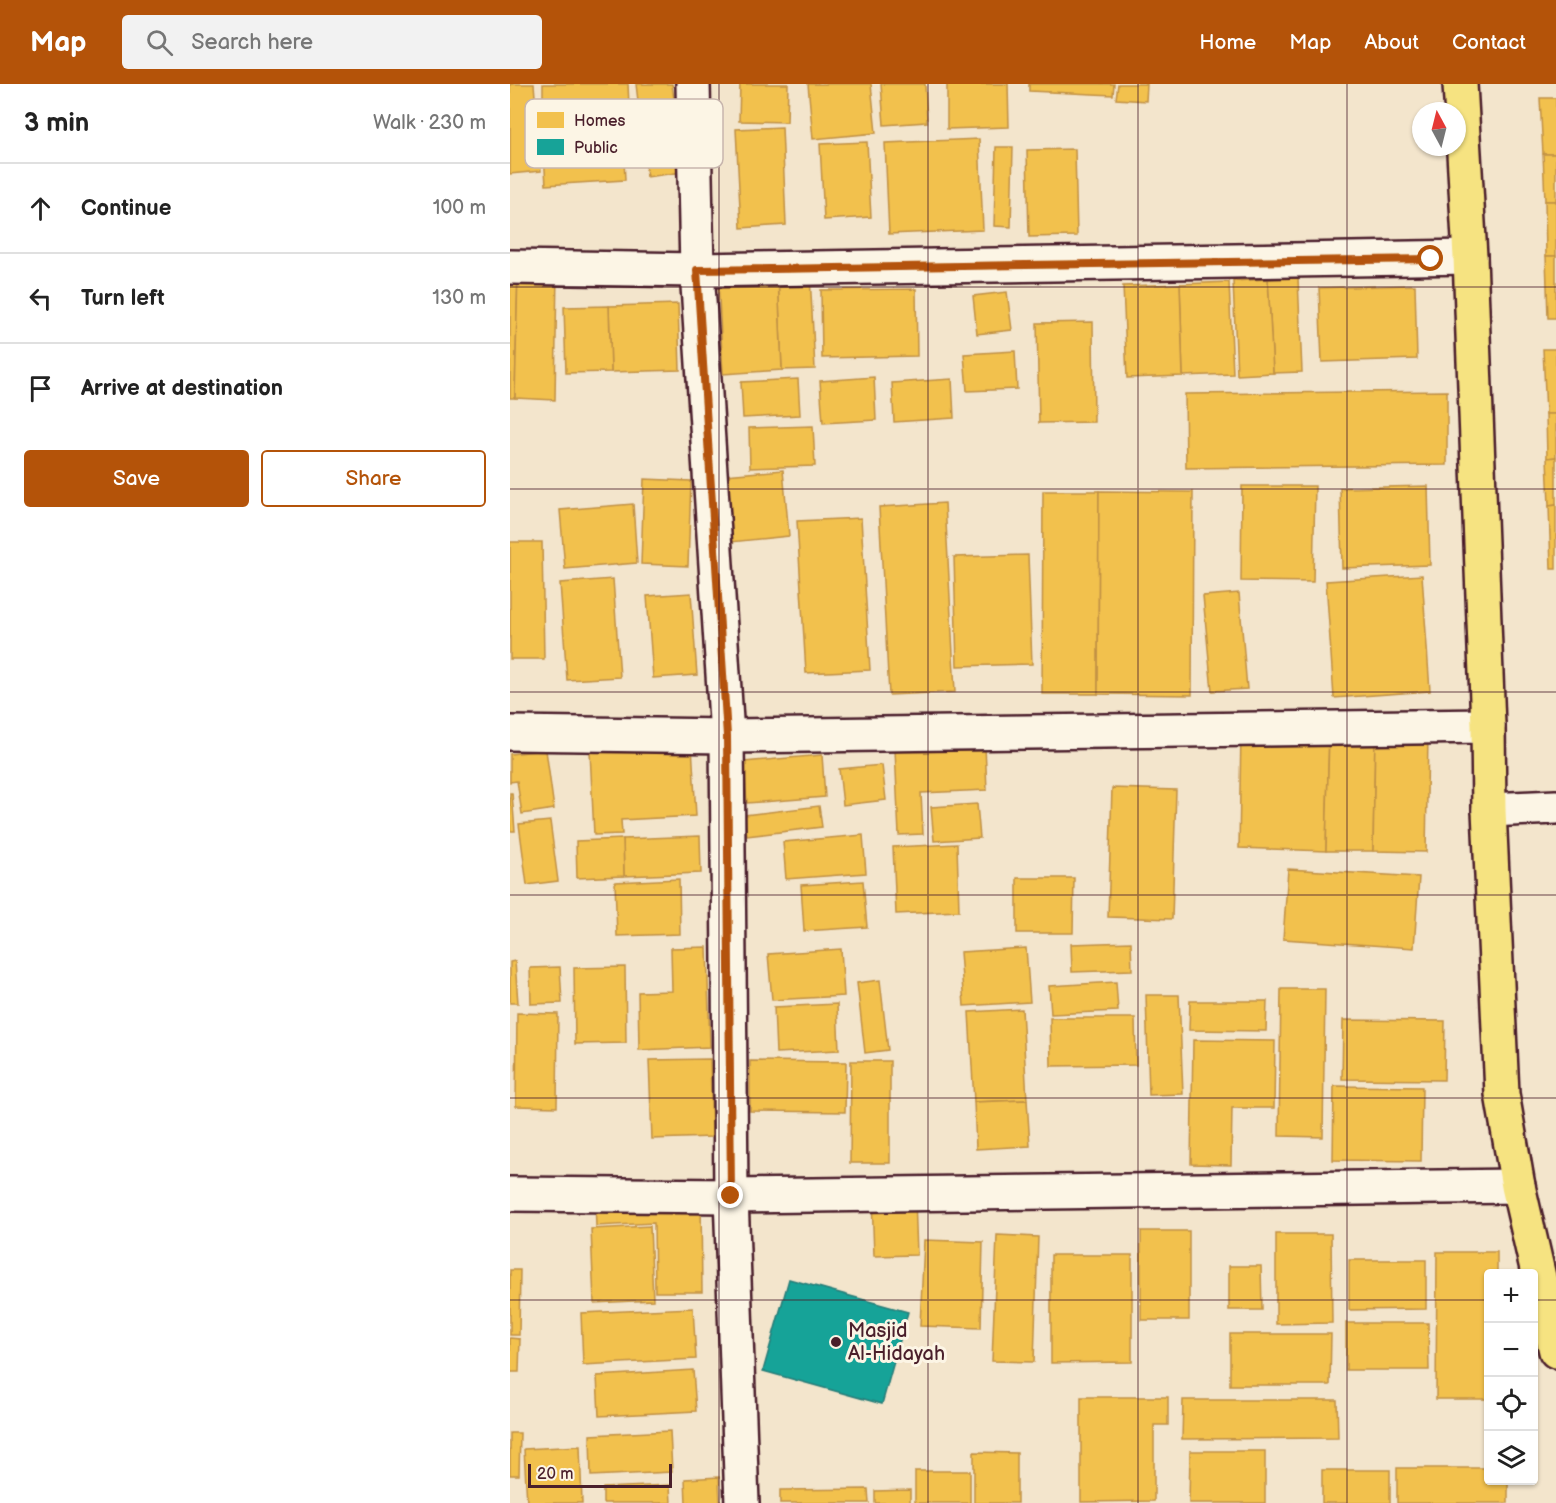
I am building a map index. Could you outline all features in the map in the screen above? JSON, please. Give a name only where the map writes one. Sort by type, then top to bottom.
[{"type":"highway","points":[[1460,84],[1470,257],[1488,726],[1489,810],[1502,1094],[1518,1186],[1556,1351]]},
{"type":"street","points":[[693,84],[693,99]]},
{"type":"street","points":[[695,168],[697,270],[727,736],[731,1196],[742,1503]]},
{"type":"street","points":[[510,267],[697,270],[1470,257]]},
{"type":"street","points":[[510,733],[727,736],[1488,726]]},
{"type":"street","points":[[1489,810],[1556,807]]},
{"type":"street","points":[[510,1194],[731,1196],[1518,1186]]},
{"type":"building: Homes","points":[[510,84],[534,84],[535,99],[525,99],[525,168],[541,168],[541,171],[510,174]]},
{"type":"building: Homes","points":[[543,84],[628,84],[629,99],[543,99]]},
{"type":"building: Homes","points":[[636,84],[672,84],[674,99],[638,99]]},
{"type":"building: Homes","points":[[740,84],[788,84],[787,122],[739,121]]},
{"type":"building: Homes","points":[[808,84],[871,84],[876,133],[813,139]]},
{"type":"building: Homes","points":[[881,84],[925,84],[927,122],[884,125]]},
{"type":"building: Homes","points":[[947,84],[1008,84],[1009,127],[947,129]]},
{"type":"building: Homes","points":[[1029,84],[1114,84],[1113,95],[1029,91]]},
{"type":"building: Homes","points":[[1118,84],[1147,84],[1146,101],[1116,99]]},
{"type":"building: Homes","points":[[1540,98],[1556,98],[1556,154],[1543,154]]},
{"type":"building: Homes","points":[[782,127],[786,225],[741,228],[736,129]]},
{"type":"building: Homes","points":[[979,139],[983,230],[889,234],[885,143]]},
{"type":"building: Homes","points":[[867,142],[871,217],[824,220],[820,144]]},
{"type":"building: Homes","points":[[996,147],[1013,147],[1011,227],[994,226]]},
{"type":"building: Homes","points":[[1075,149],[1077,236],[1029,237],[1027,150]]},
{"type":"building: Homes","points":[[1543,154],[1556,154],[1556,201],[1545,201]]},
{"type":"building: Homes","points":[[545,168],[624,168],[625,180],[546,185]]},
{"type":"building: Homes","points":[[646,168],[682,168],[683,172],[647,177]]},
{"type":"building: Homes","points":[[1545,201],[1556,201],[1556,256],[1546,256]]},
{"type":"building: Homes","points":[[1546,256],[1556,256],[1556,318],[1548,318]]},
{"type":"building: Homes","points":[[510,271],[518,271],[515,398],[510,398]]},
{"type":"building: Homes","points":[[518,271],[557,272],[555,400],[515,398]]},
{"type":"building: Homes","points":[[810,275],[815,369],[782,370],[778,276]]},
{"type":"building: Homes","points":[[778,276],[782,370],[723,374],[718,279]]},
{"type":"building: Homes","points":[[1298,278],[1302,372],[1273,373],[1268,279]]},
{"type":"building: Homes","points":[[1268,279],[1273,373],[1237,375],[1233,281]]},
{"type":"building: Homes","points":[[1229,282],[1233,374],[1183,376],[1180,284]]},
{"type":"building: Homes","points":[[1180,284],[1183,376],[1127,378],[1123,286]]},
{"type":"building: Homes","points":[[1415,285],[1417,359],[1322,362],[1319,288]]},
{"type":"building: Homes","points":[[916,289],[917,356],[822,358],[821,290]]},
{"type":"building: Homes","points":[[1007,292],[1012,330],[977,334],[973,296]]},
{"type":"building: Homes","points":[[678,304],[680,370],[611,372],[609,306]]},
{"type":"building: Homes","points":[[609,306],[611,372],[566,373],[564,307]]},
{"type":"building: Homes","points":[[1093,322],[1094,422],[1039,423],[1037,323]]},
{"type":"building: Homes","points":[[1543,349],[1556,349],[1556,414],[1546,414]]},
{"type":"building: Homes","points":[[1015,351],[1017,389],[967,391],[964,354]]},
{"type":"building: Homes","points":[[874,377],[876,420],[823,423],[820,381]]},
{"type":"building: Homes","points":[[798,379],[800,415],[743,418],[741,382]]},
{"type":"building: Homes","points":[[952,379],[954,418],[894,422],[892,383]]},
{"type":"building: Homes","points":[[1447,391],[1447,465],[1186,468],[1185,394]]},
{"type":"building: Homes","points":[[1546,414],[1556,414],[1556,457],[1547,458]]},
{"type":"building: Homes","points":[[813,426],[815,466],[750,468],[749,428]]},
{"type":"building: Homes","points":[[1556,457],[1556,505],[1549,506],[1547,458]]},
{"type":"building: Homes","points":[[783,470],[789,536],[731,542],[725,475]]},
{"type":"building: Homes","points":[[644,479],[691,481],[688,566],[641,564]]},
{"type":"building: Homes","points":[[1242,486],[1315,486],[1313,582],[1241,581]]},
{"type":"building: Homes","points":[[1428,486],[1430,565],[1342,568],[1340,488]]},
{"type":"building: Homes","points":[[1043,491],[1099,491],[1098,694],[1042,694]]},
{"type":"building: Homes","points":[[1099,491],[1193,492],[1192,695],[1098,694]]},
{"type":"building: Homes","points":[[945,503],[955,692],[889,695],[879,507]]},
{"type":"building: Homes","points":[[633,504],[637,563],[565,569],[560,510]]},
{"type":"building: Homes","points":[[1556,505],[1556,569],[1551,569],[1549,506]]},
{"type":"building: Homes","points":[[861,518],[870,670],[806,673],[797,521]]},
{"type":"building: Homes","points":[[510,542],[542,542],[544,659],[510,659]]},
{"type":"building: Homes","points":[[1028,555],[1032,664],[957,666],[954,557]]},
{"type":"building: Homes","points":[[1422,575],[1430,691],[1334,698],[1326,581]]},
{"type":"building: Homes","points":[[613,579],[620,677],[567,680],[560,583]]},
{"type":"building: Homes","points":[[691,593],[697,675],[653,678],[647,596]]},
{"type":"building: Homes","points":[[1239,593],[1247,689],[1212,691],[1203,596]]},
{"type":"building: Homes","points":[[1241,733],[1329,734],[1326,851],[1239,848]]},
{"type":"building: Homes","points":[[1329,734],[1375,735],[1373,851],[1326,851]]},
{"type":"building: Homes","points":[[1375,735],[1428,736],[1426,852],[1373,851]]},
{"type":"building: Homes","points":[[692,745],[696,816],[621,820],[622,834],[594,835],[590,751]]},
{"type":"building: Homes","points":[[985,746],[987,790],[921,793],[923,834],[899,835],[895,750]]},
{"type":"building: Homes","points":[[546,750],[554,809],[522,814],[517,781],[510,782],[510,754]]},
{"type":"building: Homes","points":[[822,755],[825,797],[747,803],[744,762]]},
{"type":"building: Homes","points":[[882,765],[886,800],[843,805],[839,769]]},
{"type":"building: Homes","points":[[1112,788],[1176,790],[1172,919],[1108,917]]},
{"type":"building: Homes","points":[[510,793],[512,793],[515,831],[510,831]]},
{"type":"building: Homes","points":[[977,804],[980,838],[934,841],[931,807]]},
{"type":"building: Homes","points":[[819,806],[822,827],[747,836],[745,815]]},
{"type":"building: Homes","points":[[550,821],[558,881],[527,885],[519,824]]},
{"type":"building: Homes","points":[[863,835],[866,873],[786,879],[783,842]]},
{"type":"building: Homes","points":[[700,836],[701,873],[624,876],[623,839]]},
{"type":"building: Homes","points":[[623,839],[624,876],[577,878],[576,841]]},
{"type":"building: Homes","points":[[957,844],[959,911],[896,914],[893,847]]},
{"type":"building: Homes","points":[[1288,869],[1419,877],[1414,948],[1283,939]]},
{"type":"building: Homes","points":[[1017,878],[1074,878],[1073,933],[1017,933]]},
{"type":"building: Homes","points":[[679,879],[680,934],[617,936],[615,882]]},
{"type":"building: Homes","points":[[863,881],[867,927],[804,931],[801,885]]},
{"type":"building: Homes","points":[[1131,942],[1132,970],[1072,972],[1071,944]]},
{"type":"building: Homes","points":[[707,947],[710,1047],[639,1050],[638,992],[672,991],[671,948]]},
{"type":"building: Homes","points":[[1026,948],[1030,1002],[964,1006],[960,952]]},
{"type":"building: Homes","points":[[841,949],[844,996],[772,1000],[768,954]]},
{"type":"building: Homes","points":[[515,961],[518,1003],[510,1003],[510,962]]},
{"type":"building: Homes","points":[[560,967],[562,1003],[531,1004],[530,968]]},
{"type":"building: Homes","points":[[625,967],[626,1043],[575,1044],[574,968]]},
{"type":"building: Homes","points":[[880,980],[888,1050],[865,1053],[857,983]]},
{"type":"building: Homes","points":[[1116,982],[1118,1011],[1051,1014],[1049,986]]},
{"type":"building: Homes","points":[[1281,989],[1325,989],[1323,1137],[1279,1136]]},
{"type":"building: Homes","points":[[1146,995],[1179,995],[1183,1094],[1149,1095]]},
{"type":"building: Homes","points":[[1190,1001],[1267,1001],[1266,1031],[1189,1030]]},
{"type":"building: Homes","points":[[837,1004],[839,1050],[776,1053],[774,1007]]},
{"type":"building: Homes","points":[[1022,1009],[1027,1100],[974,1102],[969,1012]]},
{"type":"building: Homes","points":[[517,1013],[558,1014],[557,1107],[516,1106]]},
{"type":"building: Homes","points":[[1050,1018],[1135,1018],[1136,1065],[1051,1066]]},
{"type":"building: Homes","points":[[1343,1020],[1445,1021],[1444,1080],[1342,1079]]},
{"type":"building: Homes","points":[[1193,1040],[1275,1041],[1274,1108],[1232,1108],[1231,1165],[1191,1164]]},
{"type":"building: Homes","points":[[710,1059],[712,1137],[652,1139],[649,1060]]},
{"type":"building: Homes","points":[[750,1061],[846,1062],[845,1112],[750,1111]]},
{"type":"building: Homes","points":[[851,1061],[890,1061],[890,1163],[850,1163]]},
{"type":"building: Homes","points":[[1334,1086],[1422,1087],[1421,1161],[1333,1160]]},
{"type":"building: Homes","points":[[1027,1100],[1030,1146],[976,1149],[974,1102]]},
{"type":"building: Homes","points":[[915,1197],[917,1255],[874,1256],[872,1198]]},
{"type":"building: Homes","points":[[595,1201],[701,1201],[702,1292],[655,1292],[654,1223],[596,1226]]},
{"type":"building: Homes","points":[[650,1226],[653,1300],[594,1303],[591,1229]]},
{"type":"building: Homes","points":[[1141,1231],[1189,1231],[1189,1320],[1141,1320]]},
{"type":"building: Homes","points":[[1276,1234],[1331,1234],[1332,1323],[1276,1324]]},
{"type":"building: Homes","points":[[997,1235],[1038,1237],[1034,1362],[992,1361]]},
{"type":"building: Homes","points":[[924,1240],[983,1242],[981,1328],[920,1326]]},
{"type":"building: Homes","points":[[1437,1252],[1497,1252],[1497,1269],[1484,1269],[1484,1399],[1436,1399]]},
{"type":"building: Homes","points":[[1051,1255],[1132,1255],[1132,1362],[1051,1363]]},
{"type":"building: Homes","points":[[1349,1260],[1426,1260],[1426,1309],[1349,1310]]},
{"type":"building: Homes","points":[[1229,1266],[1261,1266],[1262,1310],[1229,1310]]},
{"type":"building: Homes","points":[[510,1270],[520,1270],[519,1335],[510,1335]]},
{"type":"building: Homes","points":[[693,1308],[696,1359],[583,1365],[581,1313]]},
{"type":"building: Homes","points":[[1346,1323],[1428,1323],[1429,1370],[1346,1370]]},
{"type":"building: Homes","points":[[1230,1334],[1331,1334],[1330,1385],[1230,1385]]},
{"type":"building: Homes","points":[[510,1338],[520,1339],[519,1372],[510,1372]]},
{"type":"building: Homes","points":[[693,1370],[696,1411],[599,1416],[597,1376]]},
{"type":"building: Homes","points":[[1081,1397],[1168,1397],[1168,1425],[1154,1425],[1154,1501],[1081,1502]]},
{"type":"building: Homes","points":[[1183,1400],[1337,1400],[1338,1438],[1182,1439]]},
{"type":"building: Homes","points":[[670,1431],[672,1472],[591,1476],[590,1435]]},
{"type":"building: Homes","points":[[510,1433],[520,1433],[519,1475],[510,1475]]},
{"type":"building: Homes","points":[[580,1446],[582,1503],[527,1503],[524,1449]]},
{"type":"building: Homes","points":[[1190,1451],[1265,1451],[1265,1503],[1189,1503]]},
{"type":"building: Homes","points":[[974,1452],[1017,1453],[1017,1503],[974,1503]]},
{"type":"building: Homes","points":[[1397,1468],[1484,1468],[1484,1485],[1508,1485],[1508,1503],[1397,1503]]},
{"type":"building: Homes","points":[[1322,1470],[1390,1470],[1390,1503],[1322,1503]]},
{"type":"building: Homes","points":[[915,1471],[970,1471],[970,1503],[915,1503]]},
{"type":"building: Homes","points":[[719,1477],[720,1503],[686,1503],[685,1479]]},
{"type":"building: Homes","points":[[670,1485],[671,1503],[603,1503],[603,1488]]},
{"type":"building: Homes","points":[[868,1489],[869,1503],[780,1503],[780,1490]]},
{"type":"building: Homes","points":[[910,1490],[910,1503],[875,1503],[875,1491]]},
{"type":"building: Public","name":"Masjid Al-Hidayah","points":[[789,1279],[908,1312],[882,1404],[763,1371]]},
{"type":"place","name":"Masjid Al-Hidayah","points":[[836,1342]]},
{"type":"route","points":[[731,1196],[727,736],[697,270],[1431,259]]}]
